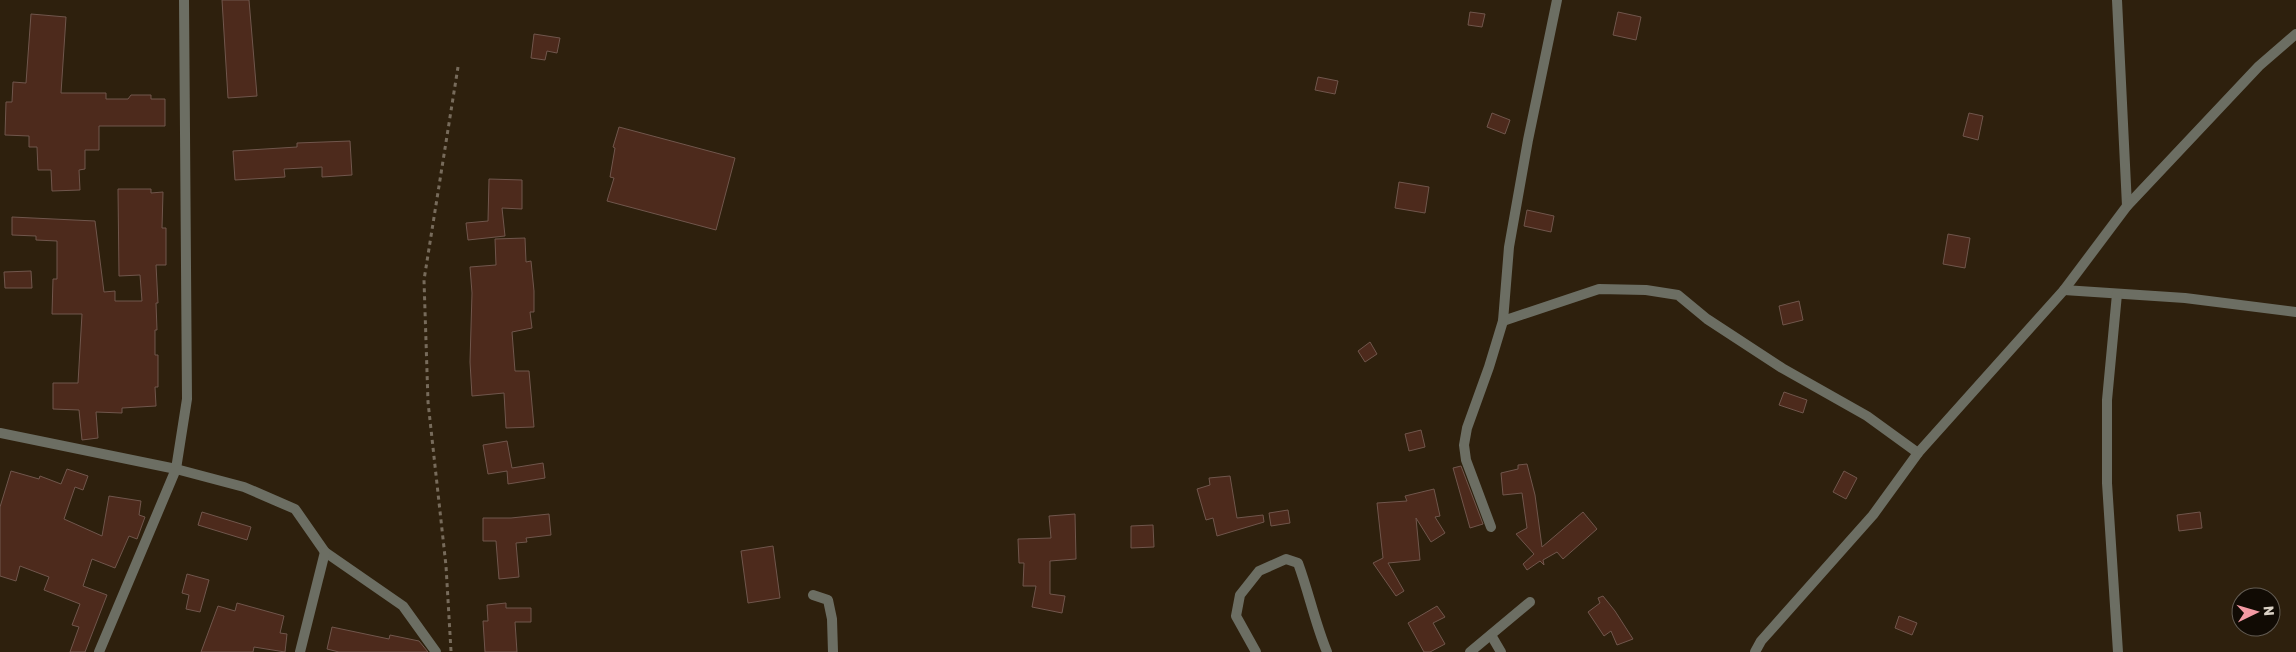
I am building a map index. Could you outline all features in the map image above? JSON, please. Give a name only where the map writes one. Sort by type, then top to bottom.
[{"type":"street","points":[[99,652],[176,469],[186,399],[184,0]]},
{"type":"street","points":[[1491,527],[1466,460],[1464,444],[1467,428],[1503,321],[1509,247],[1528,140],[1557,0]]},
{"type":"street","points":[[2116,0],[2128,206]]},
{"type":"street","points":[[1755,652],[1761,642],[1873,515],[1918,453],[2064,290],[2128,206],[2259,66],[2296,34]]},
{"type":"street","points":[[1503,321],[1599,289],[1646,290],[1678,296],[1707,319],[1782,368],[1868,416],[1918,453]]},
{"type":"street","points":[[2064,290],[2185,298],[2296,312]]},
{"type":"street","points":[[2117,294],[2107,400],[2107,483],[2118,652]]},
{"type":"street","points":[[0,433],[176,469],[244,487],[295,509],[325,552],[403,606],[436,652]]},
{"type":"street","points":[[300,652],[325,552]]},
{"type":"street","points":[[1256,652],[1236,616],[1240,595],[1259,571],[1286,560],[1298,563],[1316,625],[1327,652]]},
{"type":"street","points":[[813,595],[828,600],[832,619],[833,652]]},
{"type":"street","points":[[1470,652],[1530,602]]},
{"type":"street","points":[[1491,635],[1501,652]]},
{"type":"path","points":[[451,652],[446,566],[428,402],[424,280],[458,67]]},
{"type":"building","points":[[222,0],[249,0],[257,96],[228,98]]},
{"type":"building","points":[[1470,12],[1485,14],[1482,27],[1468,25]]},
{"type":"building","points":[[1618,12],[1641,17],[1636,40],[1613,35]]},
{"type":"building","points":[[31,14],[66,17],[61,93],[106,93],[106,99],[128,99],[131,95],[151,95],[151,99],[165,99],[165,126],[99,126],[99,150],[85,150],[85,169],[79,170],[80,190],[52,191],[51,170],[38,170],[37,147],[29,147],[29,136],[5,135],[6,102],[12,102],[13,82],[26,83]]},
{"type":"building","points":[[534,34],[560,38],[557,53],[547,51],[545,60],[531,58]]},
{"type":"building","points":[[1318,77],[1338,81],[1335,94],[1315,90]]},
{"type":"building","points":[[1492,113],[1510,120],[1505,134],[1487,127]]},
{"type":"building","points":[[1969,113],[1983,116],[1978,140],[1963,136]]},
{"type":"building","points":[[619,127],[735,158],[716,230],[607,201],[614,178],[610,177],[615,148],[613,147]]},
{"type":"building","points":[[350,141],[352,175],[322,177],[322,167],[284,169],[285,177],[235,180],[233,151],[297,147],[297,143]]},
{"type":"building","points":[[489,179],[522,180],[522,209],[502,208],[505,236],[468,240],[466,223],[488,221]]},
{"type":"building","points":[[1399,182],[1429,187],[1425,213],[1395,208]]},
{"type":"building","points":[[118,189],[151,189],[151,193],[163,192],[162,228],[166,228],[166,265],[156,265],[158,303],[156,303],[157,330],[155,330],[155,355],[158,355],[158,387],[155,387],[156,406],[122,408],[122,413],[96,412],[98,438],[82,440],[79,410],[53,409],[53,383],[78,383],[82,314],[52,314],[53,279],[57,279],[57,241],[36,240],[36,236],[12,235],[12,217],[95,221],[104,292],[115,291],[115,301],[142,301],[140,275],[119,276]]},
{"type":"building","points":[[1527,210],[1554,216],[1551,232],[1524,226]]},
{"type":"building","points":[[1948,234],[1970,238],[1965,268],[1943,264]]},
{"type":"building","points":[[525,238],[526,262],[531,261],[534,291],[534,312],[530,312],[532,328],[512,332],[515,371],[529,371],[534,427],[506,428],[504,393],[472,396],[470,362],[472,293],[470,267],[496,265],[495,239]]},
{"type":"building","points":[[31,271],[32,288],[5,288],[4,272]]},
{"type":"building","points":[[1799,301],[1803,320],[1783,325],[1779,306]]},
{"type":"building","points":[[1370,342],[1377,354],[1365,362],[1358,351]]},
{"type":"building","points":[[1784,392],[1807,400],[1803,413],[1779,405]]},
{"type":"building","points":[[1421,430],[1425,447],[1409,451],[1405,434]]},
{"type":"building","points":[[507,441],[512,468],[543,463],[545,478],[508,484],[507,471],[488,474],[483,445]]},
{"type":"building","points":[[1527,464],[1535,495],[1542,547],[1583,512],[1597,529],[1563,559],[1557,552],[1543,560],[1544,565],[1540,561],[1527,570],[1523,564],[1534,554],[1516,534],[1527,528],[1522,493],[1503,495],[1501,473],[1518,469],[1518,465]]},
{"type":"building","points":[[1461,466],[1483,524],[1470,528],[1453,468]]},
{"type":"building","points":[[67,469],[88,476],[83,490],[75,487],[64,519],[102,536],[109,496],[141,501],[139,515],[145,517],[137,539],[129,536],[115,568],[92,559],[83,586],[107,595],[85,652],[70,652],[79,627],[72,625],[80,604],[44,590],[49,577],[20,566],[16,581],[0,576],[0,507],[11,471],[39,479],[40,476],[61,484]]},
{"type":"building","points":[[1844,471],[1857,478],[1846,499],[1833,492]]},
{"type":"building","points":[[1230,476],[1237,518],[1263,515],[1264,522],[1217,536],[1213,518],[1206,520],[1197,489],[1210,485],[1209,478]]},
{"type":"building","points":[[1434,489],[1440,516],[1435,517],[1445,533],[1431,542],[1416,518],[1420,560],[1388,563],[1404,591],[1396,596],[1373,563],[1383,558],[1377,503],[1407,501],[1405,496]]},
{"type":"building","points":[[1288,510],[1290,523],[1271,526],[1269,513]]},
{"type":"building","points":[[202,512],[251,527],[247,540],[198,525]]},
{"type":"building","points":[[2200,512],[2202,528],[2179,531],[2177,515]]},
{"type":"building","points":[[549,514],[551,535],[526,538],[527,542],[516,543],[519,577],[499,579],[496,541],[483,541],[483,518],[511,518]]},
{"type":"building","points":[[1075,514],[1076,559],[1050,561],[1050,594],[1065,596],[1062,613],[1032,607],[1036,586],[1023,586],[1024,563],[1019,563],[1018,539],[1051,538],[1049,516]]},
{"type":"building","points":[[1153,525],[1154,547],[1131,548],[1131,526]]},
{"type":"building","points":[[773,546],[780,598],[748,603],[741,551]]},
{"type":"building","points":[[187,574],[209,580],[200,612],[186,609],[189,595],[182,593]]},
{"type":"building","points":[[1603,596],[1633,639],[1617,645],[1611,631],[1604,636],[1588,612],[1600,603],[1598,598]]},
{"type":"building","points":[[237,603],[284,616],[280,633],[287,634],[285,652],[254,647],[253,652],[201,652],[218,606],[235,611]]},
{"type":"building","points":[[506,603],[506,608],[531,608],[531,622],[515,622],[517,652],[485,652],[483,621],[488,621],[487,605]]},
{"type":"building","points":[[1437,606],[1445,617],[1433,623],[1445,644],[1430,652],[1424,652],[1408,623]]},
{"type":"building","points":[[1899,616],[1917,623],[1912,635],[1895,628]]},
{"type":"building","points":[[332,627],[389,639],[390,635],[419,641],[428,652],[339,652],[327,649]]}]
